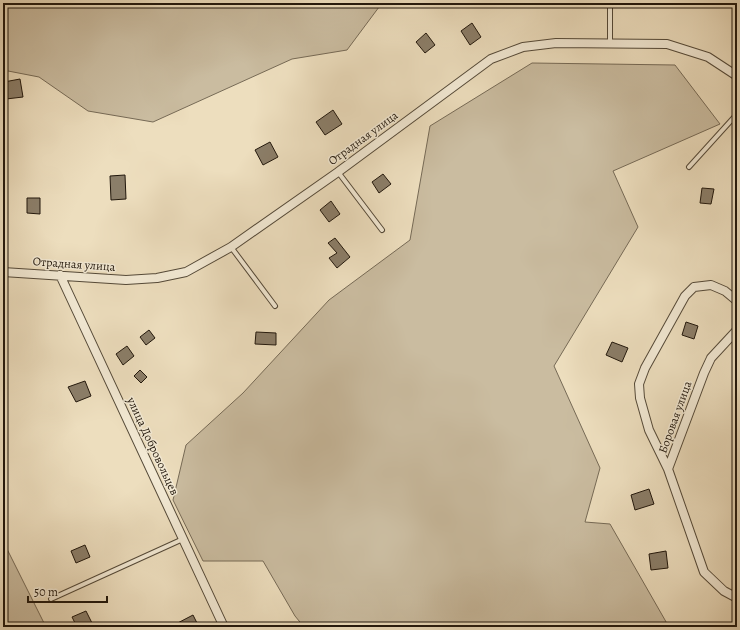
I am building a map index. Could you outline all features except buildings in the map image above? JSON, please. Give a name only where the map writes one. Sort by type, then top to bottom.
[{"type":"street","name":"Отрадная улица","points":[[3,272],[126,280],[157,278],[186,272],[231,247],[338,172],[491,59],[523,47],[556,43],[667,44],[708,57],[737,76]]},
{"type":"street","name":"улица Добровольцев","points":[[60,275],[224,627]]},
{"type":"street","points":[[668,469],[649,430],[640,398],[639,384],[645,368],[685,296],[694,287],[711,285],[725,291],[737,301]]},
{"type":"street","name":"Боровая улица","points":[[737,330],[711,358],[668,469],[704,572],[724,591],[737,598]]},
{"type":"lane","points":[[610,3],[610,43]]},
{"type":"lane","points":[[689,167],[737,114]]},
{"type":"lane","points":[[338,172],[382,230]]},
{"type":"lane","points":[[231,247],[275,306]]},
{"type":"lane","points":[[51,599],[183,539]]},
{"type":"shaded area","points":[[3,3],[382,3],[347,50],[292,59],[153,122],[88,111],[39,77],[3,70]]},
{"type":"shaded area","points":[[532,63],[675,65],[720,124],[613,171],[638,227],[554,366],[600,468],[585,522],[610,524],[669,627],[304,627],[295,616],[263,561],[203,561],[173,500],[186,445],[243,393],[329,300],[410,240],[430,126]]},
{"type":"shaded area","points":[[3,541],[46,627],[3,627]]}]
